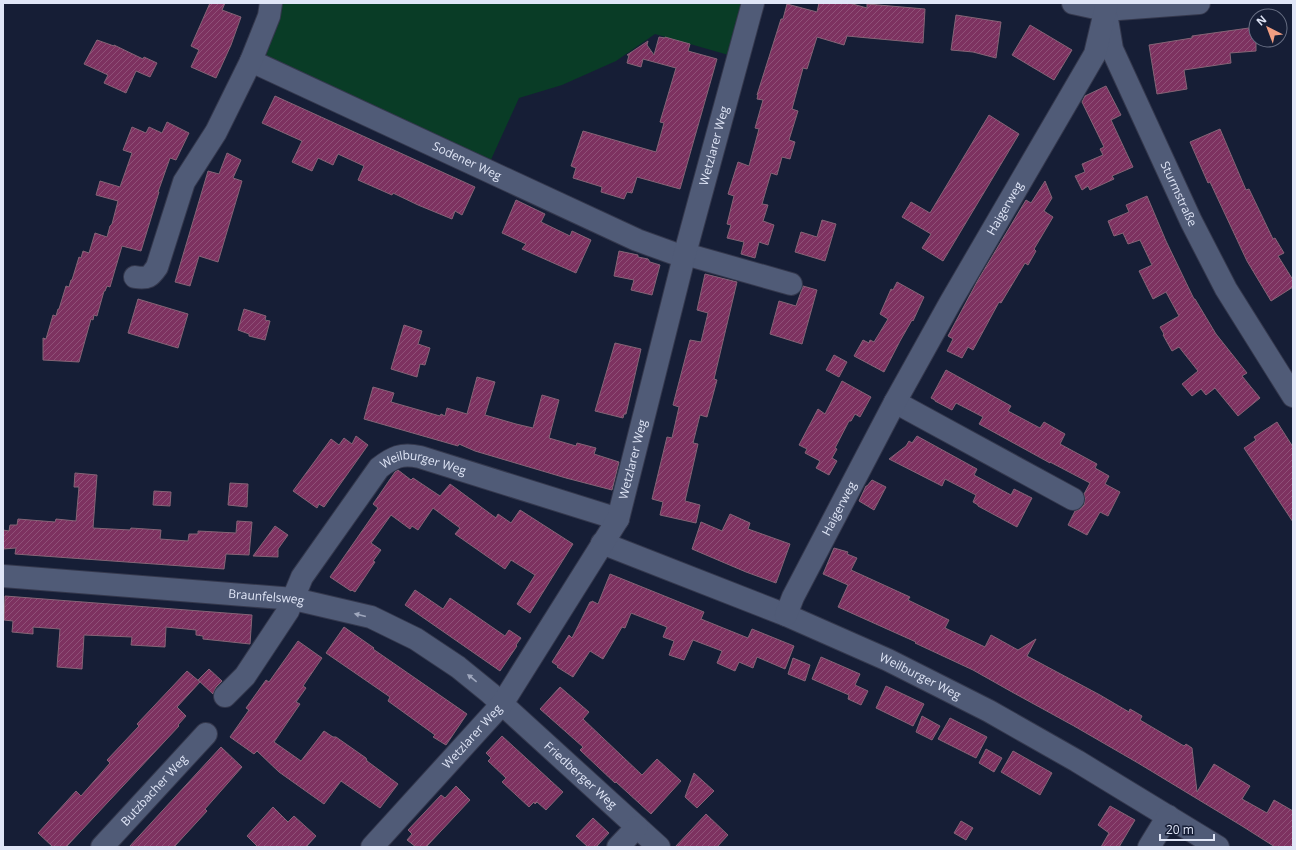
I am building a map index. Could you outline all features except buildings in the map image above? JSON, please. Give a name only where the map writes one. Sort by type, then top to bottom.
[{"type":"street","points":[[135,277],[145,278],[152,275],[158,267],[184,182],[216,132],[251,61],[269,16],[271,3]]},
{"type":"street","name":"Wetzlarer Weg","points":[[372,847],[502,704],[618,519],[685,255],[753,3]]},
{"type":"street","points":[[1073,3],[1106,7],[1199,3]]},
{"type":"street","name":"Sturmstraße","points":[[1106,7],[1112,49],[1191,221],[1226,289],[1293,396]]},
{"type":"street","name":"Haigerweg","points":[[786,615],[793,597],[895,402],[950,303],[1095,54],[1106,7]]},
{"type":"street","name":"Sodener Weg","points":[[251,61],[637,240],[685,255],[791,284]]},
{"type":"street","points":[[895,402],[1073,499]]},
{"type":"street","name":"Weilburger Weg","points":[[225,696],[245,676],[288,612],[302,577],[379,468],[391,458],[408,454],[420,457],[618,519]]},
{"type":"street","name":"Weilburger Weg","points":[[602,543],[786,615],[888,660],[989,711],[1077,761],[1218,847]]},
{"type":"street","name":"Braunfelsweg","points":[[3,576],[294,599],[371,618],[416,639],[458,667],[502,704]]},
{"type":"street","name":"Friedberger Weg","points":[[502,704],[659,847]]},
{"type":"street","name":"Butzbacher Weg","points":[[102,847],[206,734]]},
{"type":"street","points":[[1148,847],[1168,816]]},
{"type":"street","points":[[618,847],[636,827]]},
{"type":"green space","points":[[280,3],[748,3],[732,56],[655,34],[616,61],[562,85],[519,98],[489,164],[271,62],[266,51]]}]
